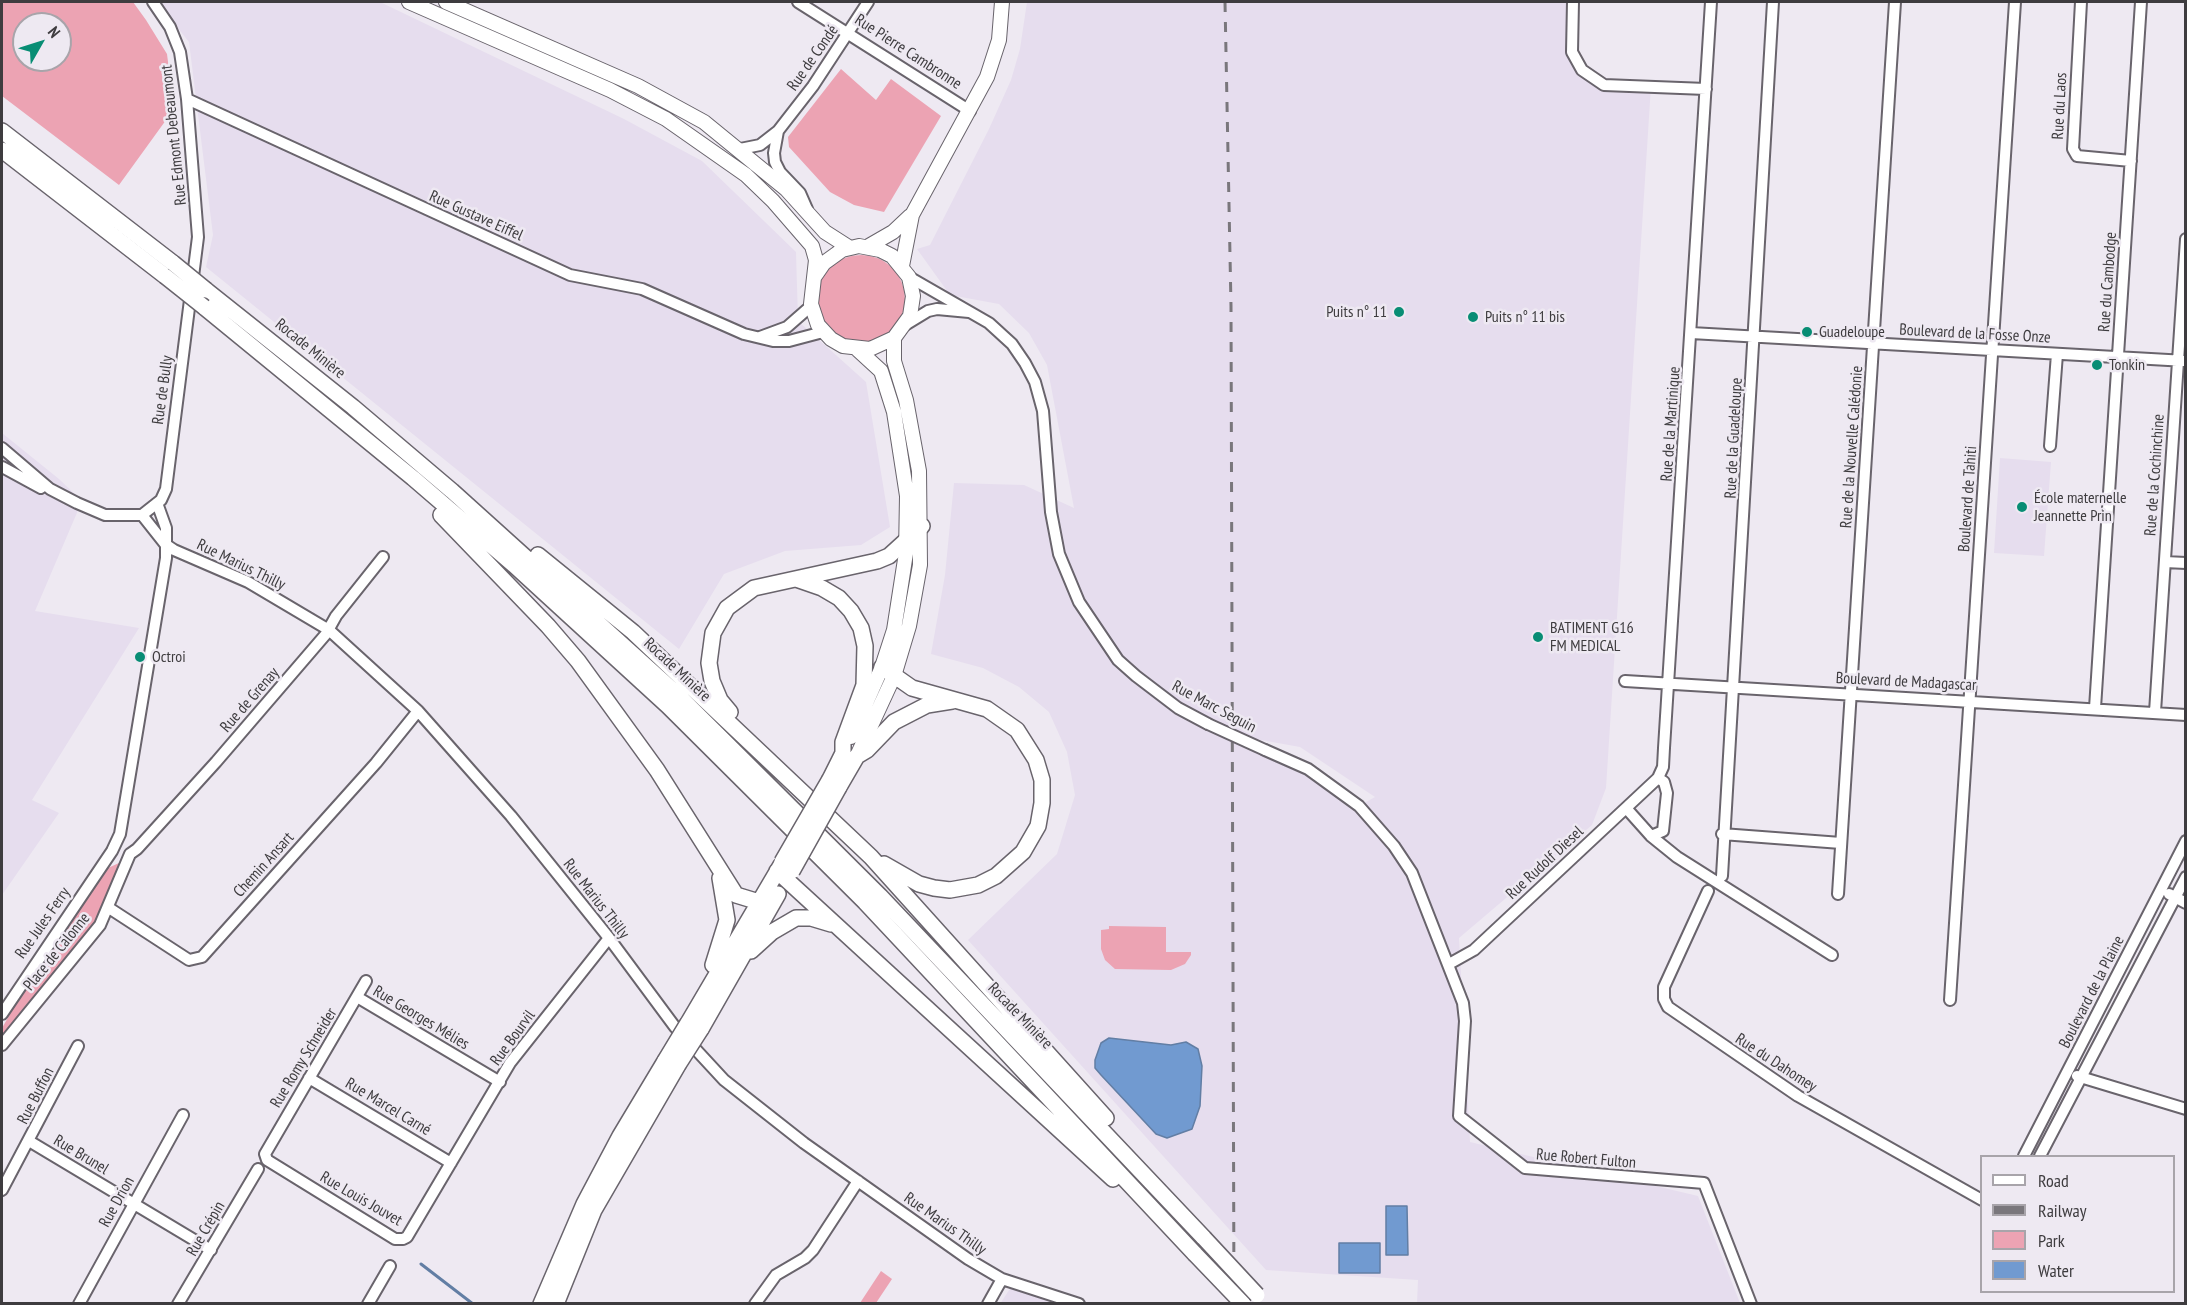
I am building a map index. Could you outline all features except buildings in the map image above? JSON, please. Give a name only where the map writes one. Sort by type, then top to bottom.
[{"type":"highway","name":"Rocade Minière","points":[[2,131],[169,269],[204,307],[413,478],[514,565],[719,756],[865,902],[1243,1304]]},
{"type":"highway","name":"Rocade Minière","points":[[2,150],[169,269],[206,290],[452,491],[660,678],[880,896],[1172,1202],[1261,1299]]},
{"type":"highway","points":[[413,478],[418,493],[454,527],[578,661],[657,770],[736,895],[759,902],[776,897]]},
{"type":"highway","points":[[452,491],[545,560],[624,625],[749,739],[871,856],[1170,1191],[1172,1202]]},
{"type":"highway","points":[[749,739],[744,728],[720,700],[712,681],[710,663],[713,633],[727,608],[740,596],[754,588],[877,561],[889,556],[922,526]]},
{"type":"highway","points":[[793,578],[822,588],[839,598],[851,611],[861,628],[866,645],[866,666],[864,685],[843,742],[850,754]]},
{"type":"highway","points":[[871,856],[919,884],[950,890],[978,885],[996,876],[1023,852],[1038,826],[1042,802],[1042,780],[1036,760],[1017,730],[987,709],[912,688],[888,672]]},
{"type":"highway","points":[[695,1026],[759,902],[784,871],[850,754],[908,713],[927,705],[961,700]]},
{"type":"highway","points":[[695,1026],[728,920],[719,871]]},
{"type":"highway","points":[[784,871],[845,932],[1195,1254]]},
{"type":"highway","points":[[541,1304],[584,1204],[695,1026],[745,954],[776,897],[784,871]]},
{"type":"highway","points":[[745,954],[756,949],[783,924],[796,918],[824,921],[845,932]]},
{"type":"highway","points":[[556,1304],[594,1210],[672,1063]]},
{"type":"main road","points":[[409,2],[610,90],[666,119],[708,145],[746,175],[799,228],[812,246],[816,260],[811,306],[823,332],[843,346],[870,349],[894,338],[905,325],[912,306],[905,271],[912,215]]},
{"type":"main road","points":[[446,2],[638,86],[704,122],[740,149],[786,189],[825,232],[850,248]]},
{"type":"main road","points":[[867,247],[893,232],[912,215],[970,111],[999,40],[1002,2]]},
{"type":"main road","points":[[815,276],[824,263],[836,253],[850,248],[867,247],[892,256],[905,271]]},
{"type":"main road","points":[[850,754],[888,672],[914,604],[922,526],[915,438],[894,361],[894,338]]},
{"type":"main road","points":[[857,349],[880,371],[894,412],[907,496],[906,541],[888,672]]},
{"type":"street","name":"Rue Edmont Debeaumont","points":[[153,2],[175,38],[188,99],[198,237]]},
{"type":"street","name":"Rue Pierre Cambronne","points":[[798,2],[850,32],[970,111]]},
{"type":"street","name":"Rue de Condé","points":[[740,149],[760,144],[778,131],[850,32],[868,2]]},
{"type":"street","points":[[1573,2],[1572,52],[1582,70],[1604,85],[1706,89]]},
{"type":"street","name":"Rue de la Martinique","points":[[1652,836],[1663,831],[1667,793],[1664,782],[1658,778],[1663,767],[1712,2]]},
{"type":"street","name":"Rue de la Guadeloupe","points":[[1722,876],[1722,834],[1734,687],[1773,2]]},
{"type":"street","name":"Rue de la Nouvelle Calédonie","points":[[1838,894],[1895,2]]},
{"type":"street","name":"Boulevard de Tahiti","points":[[1950,1000],[2015,2]]},
{"type":"street","name":"Rue du Laos","points":[[2081,2],[2073,149],[2077,156],[2131,161]]},
{"type":"street","name":"Rue du Cambodge","points":[[2095,708],[2142,2]]},
{"type":"street","name":"Rue Gustave Eiffel","points":[[188,99],[570,275],[642,289],[726,327],[759,337],[789,341],[823,332]]},
{"type":"street","points":[[778,131],[774,153],[776,162],[780,172],[800,193],[809,214]]},
{"type":"street","name":"Rue de Bully","points":[[158,503],[165,489],[198,237]]},
{"type":"street","name":"Rue de la Cochinchine","points":[[2155,712],[2164,562],[2181,361],[2186,239]]},
{"type":"street","name":"Rue Marc Seguin","points":[[905,271],[989,323],[1012,344],[1037,387],[1044,420],[1051,512],[1059,554],[1079,602],[1101,637],[1127,668],[1170,703],[1208,724],[1318,775],[1359,806],[1381,830],[1412,873],[1449,964]]},
{"type":"street","points":[[759,337],[787,327],[811,306]]},
{"type":"street","name":"Rue Marc Seguin","points":[[905,325],[928,311],[937,309],[970,312]]},
{"type":"street","name":"Boulevard de la Fosse Onze","points":[[1691,333],[2181,361]]},
{"type":"street","points":[[2050,446],[2057,354]]},
{"type":"street","points":[[2,448],[50,489],[97,513],[115,516],[142,515],[158,503],[166,528],[166,558],[120,834],[111,851],[130,854]]},
{"type":"street","points":[[2,467],[44,489],[50,489]]},
{"type":"street","points":[[142,515],[165,544]]},
{"type":"street","name":"Rue Marius Thilly","points":[[165,544],[248,582],[328,630],[418,711],[511,816],[609,938],[696,1053],[759,1108],[968,1259],[1002,1279],[1080,1304]]},
{"type":"street","name":"Rue de Grenay","points":[[130,854],[138,849],[216,762],[328,630],[383,557]]},
{"type":"street","points":[[2164,562],[2186,563]]},
{"type":"street","name":"Boulevard de Madagascar","points":[[1625,681],[2186,715]]},
{"type":"street","name":"Chemin Ansart","points":[[110,908],[189,960],[202,957],[376,763],[418,711]]},
{"type":"street","name":"Rue Rudolf Diesel","points":[[1449,964],[1470,953],[1658,778]]},
{"type":"street","points":[[1626,808],[1652,836],[1719,885],[1832,955]]},
{"type":"street","points":[[1722,834],[1841,843]]},
{"type":"street","name":"Boulevard de la Plaine","points":[[2025,1155],[2186,841]]},
{"type":"street","name":"Rue Jules Ferry","points":[[2,1014],[111,851]]},
{"type":"street","name":"Place de Calonne","points":[[2,1045],[100,925],[110,908],[130,854]]},
{"type":"street","name":"Boulevard de la Plaine","points":[[2041,1155],[2186,877]]},
{"type":"street","points":[[2160,890],[2186,903]]},
{"type":"street","name":"Rue du Dahomey","points":[[1708,891],[1664,987],[1664,999],[1668,1007],[1798,1096],[1980,1199]]},
{"type":"street","name":"Rue Bourvil","points":[[451,1163],[510,1064],[609,938]]},
{"type":"street","name":"Rue Robert Fulton","points":[[1449,964],[1460,988],[1465,1021],[1459,1116],[1525,1168],[1704,1183],[1751,1304]]},
{"type":"street","name":"Rue Romy Schneider","points":[[266,1150],[366,981]]},
{"type":"street","name":"Rue Georges Mélies","points":[[357,997],[500,1082]]},
{"type":"street","name":"Rue Buffon","points":[[2,1190],[78,1046]]},
{"type":"street","points":[[2068,1072],[2186,1109]]},
{"type":"street","name":"Rue Marcel Carné","points":[[309,1078],[451,1163]]},
{"type":"street","name":"Rue Drion","points":[[79,1304],[183,1115]]},
{"type":"street","name":"Rue Brunel","points":[[29,1141],[211,1250]]},
{"type":"street","name":"Rue Louis Jouvet","points":[[266,1150],[267,1160],[396,1239],[407,1237],[451,1163]]},
{"type":"street","name":"Rue Crépin","points":[[178,1304],[258,1168]]},
{"type":"street","points":[[755,1304],[776,1275],[805,1258],[813,1250],[858,1181]]},
{"type":"street","points":[[368,1304],[390,1266]]},
{"type":"street","points":[[988,1304],[1002,1279]]},
{"type":"shaded area","points":[[157,2],[380,2],[624,119],[702,161],[796,252],[798,321],[866,382],[890,527],[861,545],[785,551],[724,574],[679,649],[206,267],[213,235],[189,42]]},
{"type":"shaded area","points":[[1027,2],[1573,2],[1572,52],[1582,70],[1604,85],[1651,86],[1606,788],[1592,825],[1459,938],[1470,1142],[1698,1196],[1740,1303],[1417,1303],[1418,1280],[1266,1270],[968,940],[1057,854],[1075,795],[1067,752],[1049,712],[1019,687],[983,668],[931,654],[945,575],[954,483],[1024,485],[1074,508],[1047,365],[1029,333],[999,304],[950,295],[917,249],[930,245],[989,129],[1011,80],[1020,49]],"holes":[[[1250,738],[1300,747],[1375,797],[1359,806],[1308,769]]]},
{"type":"shaded area","points":[[2,433],[59,479],[82,501],[35,611],[139,628],[32,800],[59,813],[2,895]]},
{"type":"shaded area","name":"École maternelle Jeannette Prin","points":[[2000,458],[2051,462],[2044,556],[1994,553]]},
{"type":"shaded area","points":[[1011,1287],[1061,1304],[1000,1304]]},
{"type":"green space","points":[[2,2],[133,2],[146,20],[167,54],[174,109],[119,185],[2,96]]},
{"type":"green space","points":[[841,69],[876,100],[891,79],[941,116],[884,212],[854,205],[830,192],[789,147],[788,137]]},
{"type":"green space","points":[[861,255],[878,259],[892,268],[901,282],[905,299],[901,316],[892,330],[878,339],[861,343],[844,339],[830,330],[821,316],[817,299],[821,282],[830,268],[844,259]]},
{"type":"green space","points":[[119,863],[124,865],[98,923],[2,1042],[2,1028],[32,976],[108,868]]},
{"type":"green space","points":[[1109,926],[1166,927],[1166,952],[1191,952],[1191,955],[1185,964],[1171,970],[1115,969],[1105,960],[1101,949],[1101,930],[1109,929]]},
{"type":"green space","points":[[881,1271],[892,1279],[876,1303],[860,1303]]},
{"type":"water","points":[[1109,1038],[1171,1045],[1186,1042],[1198,1049],[1202,1066],[1200,1106],[1192,1129],[1167,1138],[1156,1134],[1101,1075],[1095,1068],[1095,1060],[1101,1043]]},
{"type":"water","points":[[1386,1206],[1407,1206],[1408,1255],[1386,1255]]},
{"type":"water","points":[[1339,1243],[1380,1243],[1380,1273],[1339,1273]]},
{"type":"waterway","points":[[421,1264],[473,1304]]},
{"type":"railway","points":[[1225,2],[1231,306],[1234,1304]]},
{"type":"place","name":"Puits n° 11","points":[[1399,312]]},
{"type":"place","name":"Puits n° 11 bis","points":[[1473,317]]},
{"type":"place","name":"Guadeloupe","points":[[1807,332]]},
{"type":"place","name":"Tonkin","points":[[2097,365]]},
{"type":"place","name":"École maternelle Jeannette Prin","points":[[2022,507]]},
{"type":"place","name":"BATIMENT G16 FM MEDICAL","points":[[1538,637]]},
{"type":"place","name":"Octroi","points":[[140,657]]}]
